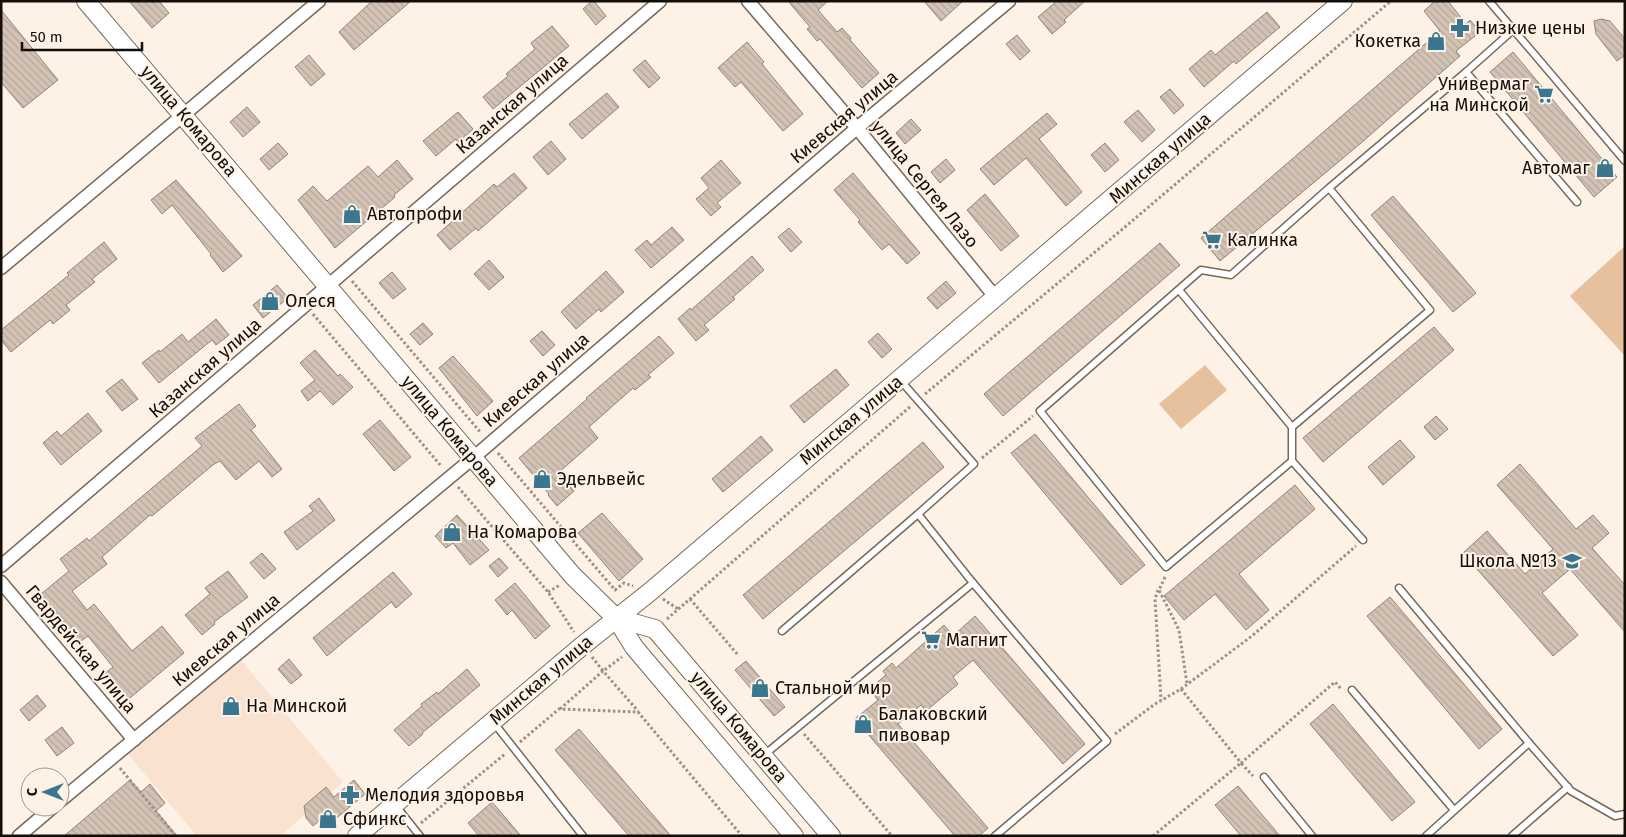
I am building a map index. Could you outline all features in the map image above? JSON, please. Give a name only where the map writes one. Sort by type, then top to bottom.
[{"type":"main road","name":"улица Комарова","points":[[86,1],[573,576],[616,618],[655,629],[831,836]]},
{"type":"main road","name":"Минская улица","points":[[357,836],[616,618],[651,591],[1343,1]]},
{"type":"main road","points":[[616,618],[634,647],[794,836]]},
{"type":"street","points":[[1,268],[319,1]]},
{"type":"street","name":"Казанская улица","points":[[1,566],[660,1]]},
{"type":"street","name":"улица Сергея Лазо","points":[[748,1],[857,128],[996,298]]},
{"type":"street","name":"Киевская улица","points":[[70,793],[473,458],[857,128],[1009,1]]},
{"type":"street","name":"Гвардейская улица","points":[[1,582],[134,740]]},
{"type":"street","points":[[19,836],[41,817]]},
{"type":"lane","points":[[1489,1],[1625,161]]},
{"type":"lane","points":[[1292,461],[1166,568],[1040,411],[1202,270],[1231,275],[1513,30]]},
{"type":"lane","points":[[1466,72],[1577,202]]},
{"type":"lane","points":[[1292,427],[1430,310],[1329,188]]},
{"type":"lane","points":[[1179,290],[1292,427],[1292,461],[1363,540]]},
{"type":"lane","points":[[782,631],[974,464],[899,379]]},
{"type":"lane","points":[[918,514],[973,584],[1107,741],[995,836]]},
{"type":"lane","points":[[764,756],[973,584]]},
{"type":"lane","points":[[1399,588],[1529,744],[1568,787],[1615,816],[1625,814]]},
{"type":"lane","points":[[1352,690],[1454,810]]},
{"type":"lane","points":[[493,721],[583,836]]},
{"type":"lane","points":[[1426,836],[1529,744]]},
{"type":"lane","points":[[1264,777],[1312,836]]},
{"type":"lane","points":[[1512,836],[1568,787]]},
{"type":"lane","points":[[394,804],[420,836]]},
{"type":"path","points":[[655,629],[918,400],[1148,208],[1391,1]]},
{"type":"path","points":[[344,271],[592,564]]},
{"type":"path","points":[[974,464],[1040,411]]},
{"type":"path","points":[[1107,741],[1161,700],[1181,689],[1252,636],[1363,540]]},
{"type":"path","points":[[1161,700],[1155,599],[1172,562]]},
{"type":"path","points":[[1159,590],[1179,630],[1187,684]]},
{"type":"path","points":[[690,599],[738,656]]},
{"type":"path","points":[[414,828],[514,748],[634,647]]},
{"type":"path","points":[[604,671],[742,836]]},
{"type":"path","points":[[1153,836],[1335,682],[1345,692],[1352,690]]},
{"type":"path","points":[[1181,689],[1256,781],[1264,777]]},
{"type":"path","points":[[559,709],[638,712]]},
{"type":"path","points":[[798,728],[892,836]]},
{"type":"path","points":[[111,758],[176,836]]},
{"type":"shaded area","points":[[1625,246],[1625,356],[1570,296]]},
{"type":"shaded area","points":[[1205,365],[1227,390],[1181,429],[1159,404]]},
{"type":"shaded area","name":"На Минской","points":[[239,658],[343,782],[280,836],[197,836],[127,753]]},
{"type":"building","points":[[129,1],[159,1],[169,13],[152,28]]},
{"type":"building","points":[[372,1],[411,1],[354,50],[339,32]]},
{"type":"building","points":[[592,1],[606,16],[596,25],[583,9]]},
{"type":"building","points":[[788,1],[828,1],[818,10],[837,32],[842,28],[879,73],[862,88],[820,39],[817,41],[807,29],[810,27]]},
{"type":"building","points":[[924,1],[963,1],[941,21]]},
{"type":"building","points":[[1057,1],[1085,1],[1052,34],[1038,17]]},
{"type":"building","points":[[1435,1],[1448,1],[1466,24],[1470,20],[1480,32],[1456,51],[1460,56],[1361,143],[1220,261],[1201,238],[1440,31],[1424,11]]},
{"type":"building","points":[[1,10],[58,80],[23,108],[1,82]]},
{"type":"building","points":[[1267,12],[1280,27],[1236,64],[1234,61],[1204,87],[1189,69],[1211,50],[1215,55]]},
{"type":"building","points":[[1601,19],[1610,21],[1625,39],[1625,55],[1617,61],[1596,34],[1594,21]]},
{"type":"building","points":[[552,26],[569,46],[493,109],[483,97],[508,76],[506,74],[535,49],[531,43]]},
{"type":"building","points":[[1017,35],[1030,51],[1020,60],[1006,44]]},
{"type":"building","points":[[747,42],[764,62],[762,64],[803,114],[783,131],[741,82],[735,87],[718,68]]},
{"type":"building","points":[[1513,52],[1617,177],[1594,197],[1490,72]]},
{"type":"building","points":[[309,55],[325,74],[311,86],[295,67]]},
{"type":"building","points":[[645,60],[660,78],[649,88],[633,70]]},
{"type":"building","points":[[1170,89],[1184,105],[1174,114],[1160,97]]},
{"type":"building","points":[[607,93],[619,107],[582,139],[569,124]]},
{"type":"building","points":[[247,107],[260,122],[243,137],[230,122]]},
{"type":"building","points":[[1138,110],[1155,130],[1142,142],[1124,122]]},
{"type":"building","points":[[458,112],[473,129],[458,142],[456,139],[436,156],[423,141]]},
{"type":"building","points":[[1047,113],[1057,124],[1039,139],[1082,192],[1066,206],[1026,158],[994,185],[980,169]]},
{"type":"building","points":[[911,119],[921,130],[905,144],[896,133]]},
{"type":"building","points":[[551,141],[566,159],[548,175],[533,157]]},
{"type":"building","points":[[278,143],[288,154],[269,170],[260,159]]},
{"type":"building","points":[[1105,143],[1119,160],[1105,172],[1091,155]]},
{"type":"building","points":[[946,159],[955,170],[940,183],[931,172]]},
{"type":"building","name":"Автопрофи","points":[[397,160],[413,179],[394,195],[395,197],[335,248],[298,200],[313,186],[327,201],[368,166],[378,177]]},
{"type":"building","points":[[721,160],[741,183],[717,203],[721,207],[711,216],[696,199],[709,188],[701,178]]},
{"type":"building","points":[[514,173],[527,188],[478,231],[476,228],[450,250],[437,235],[494,184],[497,187]]},
{"type":"building","points":[[853,173],[920,253],[907,264],[889,244],[882,250],[858,222],[860,220],[834,190]]},
{"type":"building","points":[[176,180],[242,256],[223,272],[172,205],[162,214],[151,200]]},
{"type":"building","points":[[985,194],[1019,236],[1001,251],[967,210]]},
{"type":"building","points":[[1393,196],[1476,293],[1453,312],[1371,215]]},
{"type":"building","points":[[672,227],[684,240],[651,268],[635,250],[647,240],[651,245]]},
{"type":"building","points":[[789,228],[802,242],[791,252],[778,237]]},
{"type":"building","points":[[104,242],[117,259],[92,279],[95,282],[66,305],[70,310],[53,324],[50,320],[11,352],[1,340],[1,330],[69,275],[67,273]]},
{"type":"building","points":[[1160,243],[1180,265],[1003,416],[984,394]]},
{"type":"building","points":[[752,256],[764,270],[733,297],[735,299],[704,325],[709,330],[696,341],[678,319],[690,308],[691,310]]},
{"type":"building","points":[[489,260],[504,277],[489,290],[474,274]]},
{"type":"building","points":[[606,271],[624,292],[601,312],[599,309],[576,329],[561,312]]},
{"type":"building","points":[[392,272],[406,289],[393,299],[379,283]]},
{"type":"building","points":[[946,281],[956,293],[937,309],[927,298]]},
{"type":"building","name":"Олеся","points":[[277,285],[288,298],[263,318],[253,305]]},
{"type":"building","points":[[216,319],[229,335],[216,345],[212,340],[159,383],[142,363],[159,350],[160,352],[182,334],[188,342]]},
{"type":"building","points":[[423,323],[433,334],[420,345],[410,334]]},
{"type":"building","points":[[1434,327],[1454,350],[1323,462],[1303,438]]},
{"type":"building","points":[[542,331],[555,345],[543,356],[530,341]]},
{"type":"building","points":[[878,333],[892,349],[882,358],[868,342]]},
{"type":"building","points":[[659,336],[674,353],[648,375],[651,377],[635,390],[633,388],[589,427],[598,438],[558,473],[574,491],[557,506],[519,458]]},
{"type":"building","points":[[315,350],[338,376],[340,374],[353,387],[333,405],[320,391],[308,401],[301,391],[315,380],[300,363]]},
{"type":"building","points":[[453,356],[493,401],[477,416],[439,368]]},
{"type":"building","points":[[836,369],[849,385],[804,423],[790,406]]},
{"type":"building","points":[[122,379],[138,399],[122,411],[106,391]]},
{"type":"building","points":[[239,404],[256,426],[251,430],[282,469],[272,477],[259,461],[236,480],[220,461],[214,464],[152,516],[150,515],[102,557],[107,564],[72,591],[87,610],[94,604],[132,651],[162,626],[184,653],[125,702],[103,675],[113,667],[88,636],[78,643],[41,594],[69,571],[60,559],[87,538],[89,541],[202,446],[195,438]]},
{"type":"building","points":[[88,413],[102,431],[61,465],[43,443],[57,431],[61,436]]},
{"type":"building","points":[[1436,416],[1448,429],[1435,440],[1424,427]]},
{"type":"building","points":[[380,420],[411,457],[394,471],[363,434]]},
{"type":"building","points":[[1035,434],[1145,565],[1121,585],[1011,453]]},
{"type":"building","points":[[761,436],[773,450],[723,492],[712,479]]},
{"type":"building","points":[[1400,440],[1415,457],[1383,485],[1368,467]]},
{"type":"building","points":[[923,442],[944,467],[763,619],[743,595]]},
{"type":"building","name":"Школа №13","points":[[1520,464],[1576,529],[1593,515],[1609,533],[1592,548],[1625,585],[1625,632],[1570,569],[1542,593],[1578,635],[1553,656],[1463,553],[1487,531],[1525,574],[1553,549],[1497,485]]},
{"type":"building","points":[[1295,485],[1315,509],[1239,574],[1269,610],[1246,630],[1215,594],[1184,620],[1164,596]]},
{"type":"building","points":[[319,498],[335,520],[297,550],[284,532],[313,511],[309,506]]},
{"type":"building","points":[[602,513],[643,559],[619,581],[578,533]]},
{"type":"building","points":[[457,515],[489,550],[470,565],[453,543],[446,548],[435,536]]},
{"type":"building","points":[[262,553],[276,569],[264,579],[250,563]]},
{"type":"building","points":[[499,558],[508,568],[498,577],[489,566]]},
{"type":"building","points":[[228,571],[248,597],[214,622],[215,624],[202,635],[185,615],[210,594],[205,588]]},
{"type":"building","points":[[393,572],[412,594],[396,608],[391,602],[327,656],[313,638]]},
{"type":"building","points":[[515,583],[550,626],[535,639],[512,610],[507,615],[495,600]]},
{"type":"building","points":[[1390,597],[1502,729],[1479,749],[1367,616]]},
{"type":"building","points":[[975,616],[1085,744],[1063,764],[973,660],[953,677],[958,684],[926,711],[921,705],[898,724],[988,828],[979,836],[955,836],[855,719],[878,700],[869,689],[886,675],[883,671],[892,663],[896,668],[944,625],[953,636]]},
{"type":"building","points":[[289,659],[302,675],[291,684],[278,669]]},
{"type":"building","name":"Стальной мир","points":[[746,661],[785,707],[774,716],[735,670]]},
{"type":"building","points":[[467,669],[480,685],[409,746],[394,730],[422,706],[421,704],[437,692],[438,694]]},
{"type":"building","points":[[37,695],[46,706],[29,721],[20,710]]},
{"type":"building","points":[[1333,704],[1415,802],[1392,821],[1310,724]]},
{"type":"building","points":[[62,727],[74,743],[57,756],[45,740]]},
{"type":"building","points":[[579,729],[671,836],[629,836],[555,750]]},
{"type":"building","points":[[130,780],[141,792],[150,784],[165,803],[156,811],[177,836],[64,836]]},
{"type":"building","points":[[354,780],[365,794],[326,827],[320,820],[313,826],[306,818],[304,806],[326,787],[334,797]]},
{"type":"building","points":[[1238,786],[1280,836],[1241,836],[1215,805]]},
{"type":"building","points":[[492,802],[521,836],[479,836],[468,823]]},
{"type":"place","name":"Низкие цены","points":[[1460,28]]},
{"type":"place","name":"Кокетка","points":[[1436,41]]},
{"type":"place","name":"Универмаг на Минской","points":[[1544,94]]},
{"type":"place","name":"Автомаг","points":[[1605,168]]},
{"type":"place","name":"Автопрофи","points":[[352,214]]},
{"type":"place","name":"Калинка","points":[[1212,240]]},
{"type":"place","name":"Олеся","points":[[270,301]]},
{"type":"place","name":"Эдельвейс","points":[[542,479]]},
{"type":"place","name":"На Комарова","points":[[452,532]]},
{"type":"place","name":"Школа №13","points":[[1572,561]]},
{"type":"place","name":"Магнит","points":[[931,640]]},
{"type":"place","name":"Стальной мир","points":[[760,688]]},
{"type":"place","name":"На Минской","points":[[231,706]]},
{"type":"place","name":"Балаковский пивовар","points":[[863,724]]},
{"type":"place","name":"Мелодия здоровья","points":[[350,795]]},
{"type":"place","name":"Сфинкс","points":[[328,819]]}]
